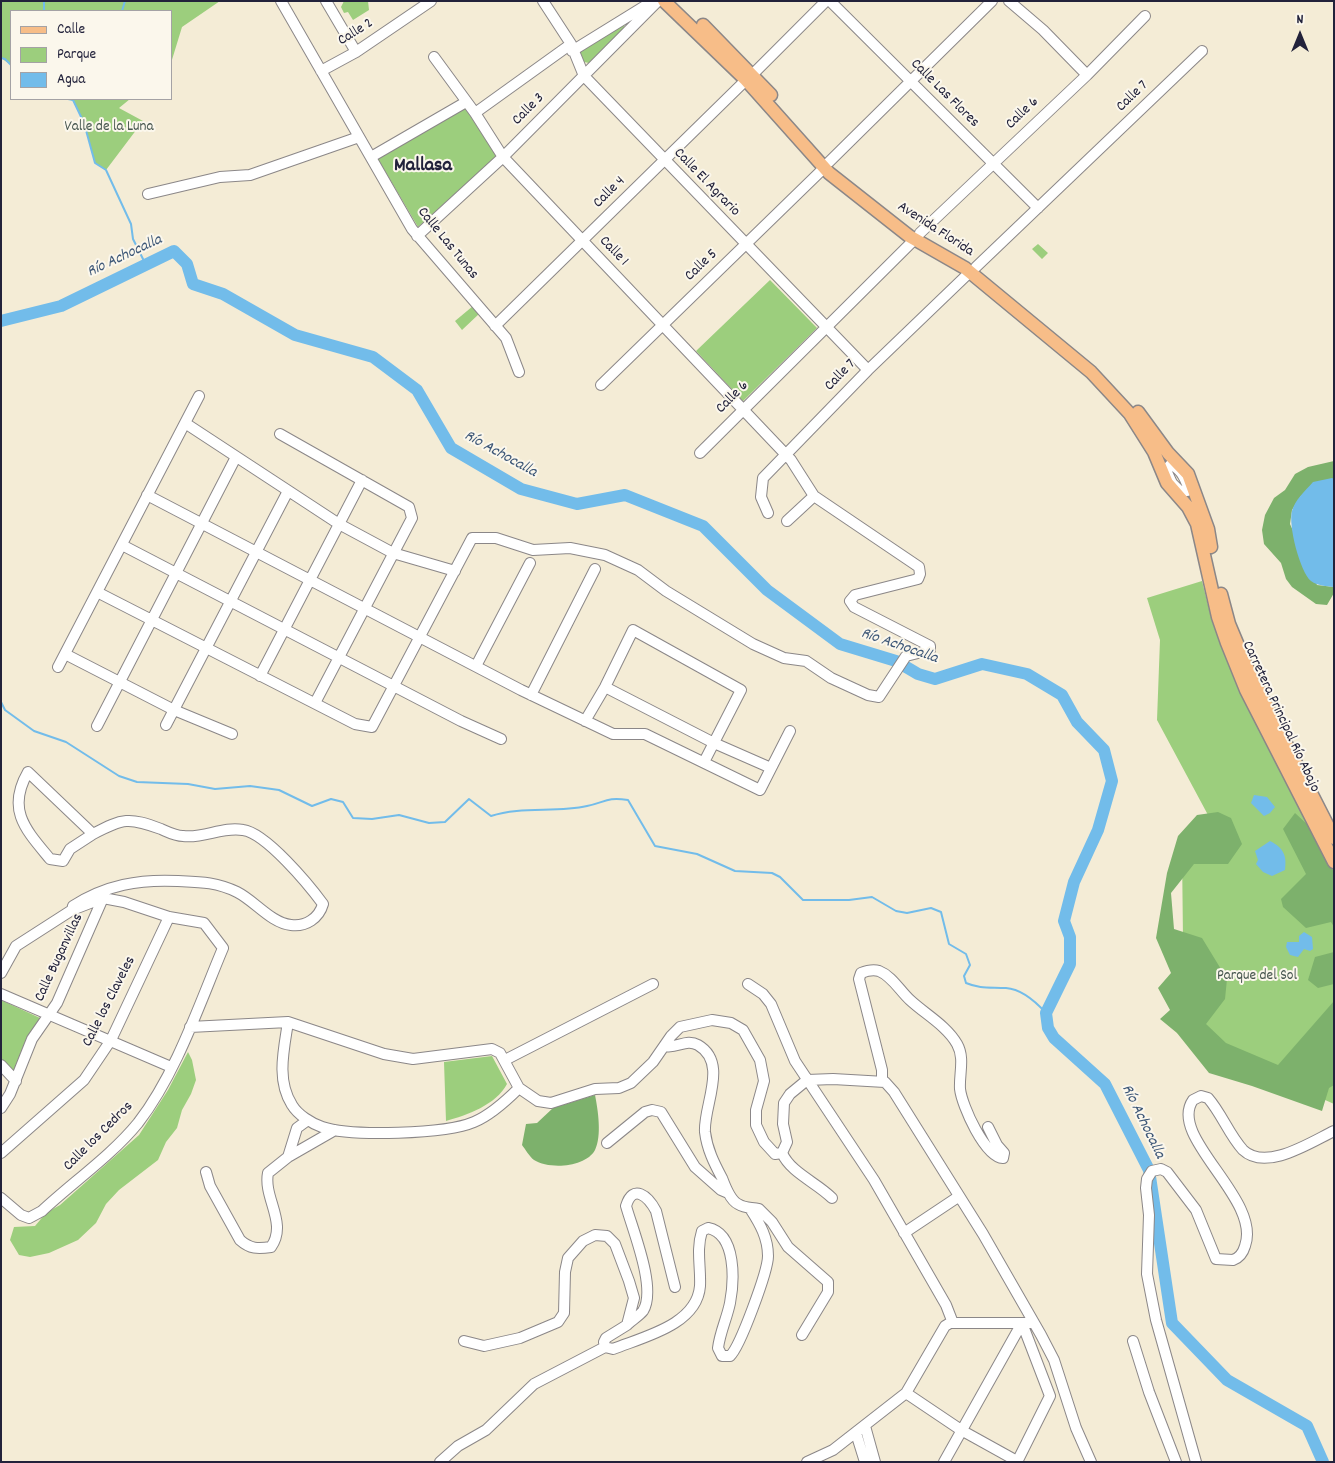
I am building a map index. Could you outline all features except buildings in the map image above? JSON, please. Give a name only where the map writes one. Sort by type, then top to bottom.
[{"type":"main road","name":"Avenida Florida","points":[[664,1],[749,77]]},
{"type":"main road","name":"Avenida Florida","points":[[678,1],[827,165],[918,236],[973,270],[1104,384],[1130,414],[1169,465]]},
{"type":"main road","name":"Carretera Principal Río Abajo","points":[[1334,838],[1235,641],[1223,602],[1208,529],[1188,474],[1169,465],[1167,483],[1188,507],[1197,524],[1218,617],[1246,690],[1334,862]]},
{"type":"main road","points":[[1180,497],[1188,495],[1194,489]]},
{"type":"street","name":"Calle Las Tunas","points":[[281,1],[417,236],[506,338],[519,372]]},
{"type":"street","points":[[326,1],[356,52]]},
{"type":"street","name":"Calle 2","points":[[321,71],[356,52],[431,1]]},
{"type":"street","name":"Calle El Agrario","points":[[543,1],[572,47],[584,76],[745,245],[868,370]]},
{"type":"street","points":[[475,113],[572,47],[653,1]]},
{"type":"street","name":"Calle 3","points":[[417,236],[503,156],[658,1]]},
{"type":"street","name":"Calle 4","points":[[495,326],[826,1]]},
{"type":"street","name":"Calle Las Flores","points":[[830,1],[1038,208]]},
{"type":"street","name":"Calle 5","points":[[601,385],[992,1]]},
{"type":"street","points":[[1008,1],[1043,30],[1087,75]]},
{"type":"street","name":"Calle 6","points":[[700,453],[918,236],[1087,75],[1145,16]]},
{"type":"street","name":"Calle 7","points":[[768,513],[762,497],[763,478],[785,454],[868,370],[1202,51]]},
{"type":"street","name":"Calle 1","points":[[434,57],[475,113],[503,156],[582,242],[785,454],[814,496]]},
{"type":"street","points":[[371,157],[466,102]]},
{"type":"street","points":[[148,194],[220,177],[250,175],[359,137]]},
{"type":"street","points":[[58,667],[198,396]]},
{"type":"street","points":[[184,423],[339,524],[393,553],[455,571]]},
{"type":"street","points":[[280,434],[409,507],[412,518],[315,703]]},
{"type":"street","points":[[98,726],[236,457]]},
{"type":"street","points":[[260,676],[362,480]]},
{"type":"street","points":[[166,725],[288,491]]},
{"type":"street","points":[[148,495],[531,695],[613,734],[645,734],[760,790],[790,731]]},
{"type":"street","points":[[97,592],[355,724],[372,727],[395,687],[472,538],[496,538],[533,550],[570,548],[605,555],[638,570],[666,591],[753,644],[784,658],[806,661],[831,678],[868,696],[879,697],[906,656],[928,652],[930,647],[851,605],[850,599],[854,595],[913,582],[920,576],[919,567],[814,496],[787,521]]},
{"type":"street","points":[[122,545],[395,687],[500,739]]},
{"type":"street","points":[[476,666],[530,562]]},
{"type":"street","points":[[531,695],[595,569]]},
{"type":"street","points":[[586,721],[633,630],[741,690],[704,762]]},
{"type":"street","points":[[65,654],[174,710],[232,734]]},
{"type":"street","points":[[605,687],[714,743],[771,768]]},
{"type":"street","points":[[72,910],[73,906],[104,890],[131,882],[158,879],[205,881],[219,885],[237,892],[273,918],[290,925],[300,925],[309,922],[317,917],[324,904],[304,878],[260,838],[244,830],[229,830],[199,837],[180,836],[135,820],[114,822],[70,850],[63,861],[56,862],[50,859],[29,836],[22,820],[18,804],[19,787],[28,772],[93,834]]},
{"type":"street","points":[[1,973],[16,946],[72,910],[104,898],[124,902],[168,917]]},
{"type":"street","name":"Calle Buganvillas","points":[[1,1108],[16,1081],[32,1039],[50,1014],[104,898]]},
{"type":"street","name":"Calle los Cedros","points":[[1,1198],[21,1215],[30,1218],[42,1211],[137,1124],[151,1104],[190,1027],[223,948],[204,923],[168,917]]},
{"type":"street","name":"Calle los Claveles","points":[[1,1153],[84,1080],[111,1040],[168,917]]},
{"type":"street","points":[[882,1081],[882,1070],[859,979],[861,973],[872,970],[880,971],[887,976],[910,1000],[951,1036],[961,1055],[960,1089],[964,1106],[987,1148],[997,1157],[1003,1158],[1004,1153],[997,1145],[988,1127]]},
{"type":"street","points":[[505,1060],[653,984]]},
{"type":"street","points":[[748,984],[763,994],[771,1004],[795,1061],[874,1180],[946,1305],[953,1323]]},
{"type":"street","points":[[1,994],[171,1067]]},
{"type":"street","points":[[190,1027],[288,1022],[399,1057],[430,1058],[488,1049],[500,1053],[519,1088],[538,1101],[551,1103],[595,1089],[619,1088],[631,1083],[653,1062],[676,1030],[699,1022],[724,1021],[744,1030],[753,1044],[764,1072],[764,1081],[756,1110],[756,1125],[770,1151],[774,1154],[782,1153]]},
{"type":"street","points":[[288,1022],[283,1057],[285,1088],[292,1104],[308,1120],[335,1130],[404,1133],[456,1128],[474,1122],[494,1110],[519,1088]]},
{"type":"street","points":[[665,1046],[673,1047],[693,1042],[700,1046],[707,1055],[712,1067],[714,1082],[705,1129],[706,1139],[708,1148],[736,1203],[751,1210],[757,1209],[764,1214],[788,1247],[828,1282],[828,1292],[802,1335]]},
{"type":"street","points":[[1,1065],[16,1081]]},
{"type":"street","points":[[782,1153],[787,1142],[784,1124],[784,1104],[790,1094],[807,1080],[882,1081],[894,1092],[1021,1297],[1027,1323],[1050,1396],[1019,1461],[962,1430],[906,1392]]},
{"type":"street","points":[[1196,1462],[1156,1320],[1147,1274],[1147,1179],[1152,1171],[1164,1170],[1196,1210],[1216,1259],[1233,1260],[1242,1253],[1246,1244],[1245,1219],[1237,1202],[1193,1133],[1189,1112],[1193,1100],[1201,1096],[1208,1098],[1242,1149],[1256,1156],[1280,1157],[1334,1131]]},
{"type":"street","points":[[607,1143],[646,1112],[652,1110],[661,1112],[695,1167],[721,1190],[729,1192]]},
{"type":"street","points":[[288,1158],[297,1128],[308,1120]]},
{"type":"street","points":[[206,1172],[210,1186],[240,1240],[247,1247],[259,1249],[271,1247],[276,1240],[277,1218],[268,1173],[288,1158],[335,1130]]},
{"type":"street","points":[[782,1153],[787,1163],[822,1188],[832,1198]]},
{"type":"street","points":[[605,1347],[604,1342],[606,1338],[627,1325],[642,1312],[646,1301],[648,1285],[626,1206],[628,1198],[634,1194],[643,1194],[650,1200],[656,1210],[675,1287]]},
{"type":"street","points":[[904,1233],[958,1197]]},
{"type":"street","points":[[440,1462],[458,1446],[486,1430],[534,1384],[605,1347],[613,1349],[668,1328],[683,1318],[699,1290],[699,1240],[702,1232],[708,1228],[714,1230],[727,1244],[732,1256],[730,1305],[718,1348],[722,1356],[732,1355],[757,1295],[768,1256],[765,1236],[751,1210]]},
{"type":"street","points":[[464,1341],[484,1346],[490,1345],[520,1338],[558,1322],[564,1313],[565,1272],[568,1258],[583,1242],[595,1234],[607,1236],[615,1244],[629,1281],[634,1298],[627,1325]]},
{"type":"street","points":[[807,1462],[833,1450],[906,1392],[945,1326],[953,1323],[1027,1323]]},
{"type":"street","points":[[944,1462],[1027,1323]]},
{"type":"street","points":[[1027,1323],[1054,1360],[1076,1428],[1091,1462]]},
{"type":"street","points":[[1133,1340],[1152,1401],[1176,1462]]},
{"type":"street","points":[[865,1426],[875,1462]]},
{"type":"street","points":[[856,1433],[865,1462]]},
{"type":"green space","points":[[1,1],[220,1],[182,27],[172,60],[172,10],[10,10],[10,64],[1,58]]},
{"type":"green space","points":[[344,1],[368,1],[369,10],[353,20],[348,12],[344,13],[341,7]]},
{"type":"green space","points":[[629,21],[624,26],[625,28],[589,63],[584,62],[580,51]]},
{"type":"green space","name":"Valle de la Luna","points":[[70,100],[129,100],[119,108],[143,121],[106,170],[95,163],[84,123],[73,101]]},
{"type":"green space","points":[[465,108],[495,154],[495,158],[418,227],[378,159]]},
{"type":"green space","points":[[1038,244],[1048,253],[1042,259],[1032,249]]},
{"type":"green space","points":[[770,280],[817,328],[743,401],[696,351]]},
{"type":"green space","points":[[473,306],[480,313],[462,330],[455,321]]},
{"type":"green space","points":[[1334,461],[1334,479],[1301,496],[1292,510],[1290,524],[1317,585],[1334,587],[1334,593],[1327,605],[1316,604],[1292,587],[1286,579],[1281,563],[1264,544],[1262,530],[1265,515],[1274,498],[1285,490],[1295,474],[1308,467]]},
{"type":"green space","name":"Parque del Sol","points":[[1202,581],[1212,621],[1229,666],[1334,872],[1334,1104],[1177,1033],[1183,940],[1182,851],[1208,815],[1157,720],[1160,640],[1147,598]]},
{"type":"green space","points":[[1218,812],[1231,818],[1242,844],[1228,864],[1194,864],[1171,893],[1174,929],[1202,938],[1227,979],[1225,999],[1206,1024],[1226,1043],[1278,1065],[1334,1001],[1334,1085],[1329,1088],[1322,1111],[1209,1073],[1177,1033],[1160,1019],[1170,1010],[1158,988],[1171,973],[1156,938],[1167,873],[1178,836],[1197,815]]},
{"type":"green space","points":[[1295,813],[1309,826],[1334,872],[1334,927],[1331,922],[1306,928],[1283,907],[1281,899],[1306,874],[1283,829]]},
{"type":"green space","points":[[1334,952],[1334,984],[1318,988],[1308,980],[1315,957]]},
{"type":"green space","points":[[1,1000],[40,1018],[27,1037],[13,1072],[1,1062]]},
{"type":"green space","points":[[188,1052],[192,1060],[196,1080],[182,1110],[177,1128],[166,1142],[158,1160],[119,1190],[106,1204],[96,1223],[78,1240],[49,1253],[30,1257],[19,1255],[10,1240],[14,1227],[35,1226],[46,1213],[60,1205],[139,1135],[168,1090]]},
{"type":"green space","points":[[492,1056],[507,1084],[496,1098],[480,1108],[446,1121],[444,1062]]},
{"type":"green space","points":[[595,1095],[599,1130],[595,1150],[590,1156],[576,1163],[558,1166],[541,1163],[532,1159],[522,1145],[526,1124],[537,1123],[553,1108]]},
{"type":"water","points":[[1334,479],[1334,587],[1316,584],[1307,576],[1299,559],[1293,537],[1291,518],[1295,503],[1313,482]]},
{"type":"water","points":[[1254,795],[1267,797],[1275,807],[1264,816],[1251,803]]},
{"type":"water","points":[[1270,841],[1279,847],[1285,857],[1285,870],[1272,876],[1263,872],[1256,864],[1258,860],[1255,851]]},
{"type":"water","points":[[1304,932],[1312,937],[1313,949],[1310,951],[1304,949],[1298,957],[1290,955],[1286,947],[1287,942],[1299,942],[1299,936]]},
{"type":"waterway","points":[[44,1],[44,10]]},
{"type":"waterway","points":[[122,10],[125,1]]},
{"type":"waterway","points":[[1,58],[10,64]]},
{"type":"waterway","points":[[73,100],[84,123],[95,163],[106,170],[131,224],[133,239],[145,263]]},
{"type":"waterway","name":"Río Achocalla","points":[[1,321],[61,306],[174,251],[187,264],[193,284],[223,294],[295,335],[373,357],[417,390],[451,448],[521,489],[577,504],[625,495],[703,526],[767,590],[840,644],[896,661],[918,674],[935,679],[982,664],[1027,674],[1062,695],[1077,722],[1104,750],[1112,781],[1098,830],[1074,882],[1064,921],[1070,937],[1070,964],[1046,1013],[1048,1028],[1054,1038],[1105,1084],[1149,1170],[1172,1323],[1227,1380],[1307,1426],[1323,1462]]},
{"type":"waterway","points":[[1,702],[5,710],[34,731],[66,742],[119,776],[137,782],[188,784],[215,789],[250,786],[279,790],[312,806],[331,799],[343,802],[353,818],[372,819],[399,815],[429,823],[445,822],[469,799],[491,816],[514,811],[575,808],[610,800],[628,800],[655,846],[697,854],[735,871],[772,873],[780,877],[803,900],[849,900],[872,897],[896,911],[907,913],[931,908],[941,912],[949,944],[966,954],[970,965],[964,976],[966,983],[981,987],[1012,989],[1023,993],[1046,1013]]},
{"type":"district","name":"Mallasa","points":[[423,167]]}]
